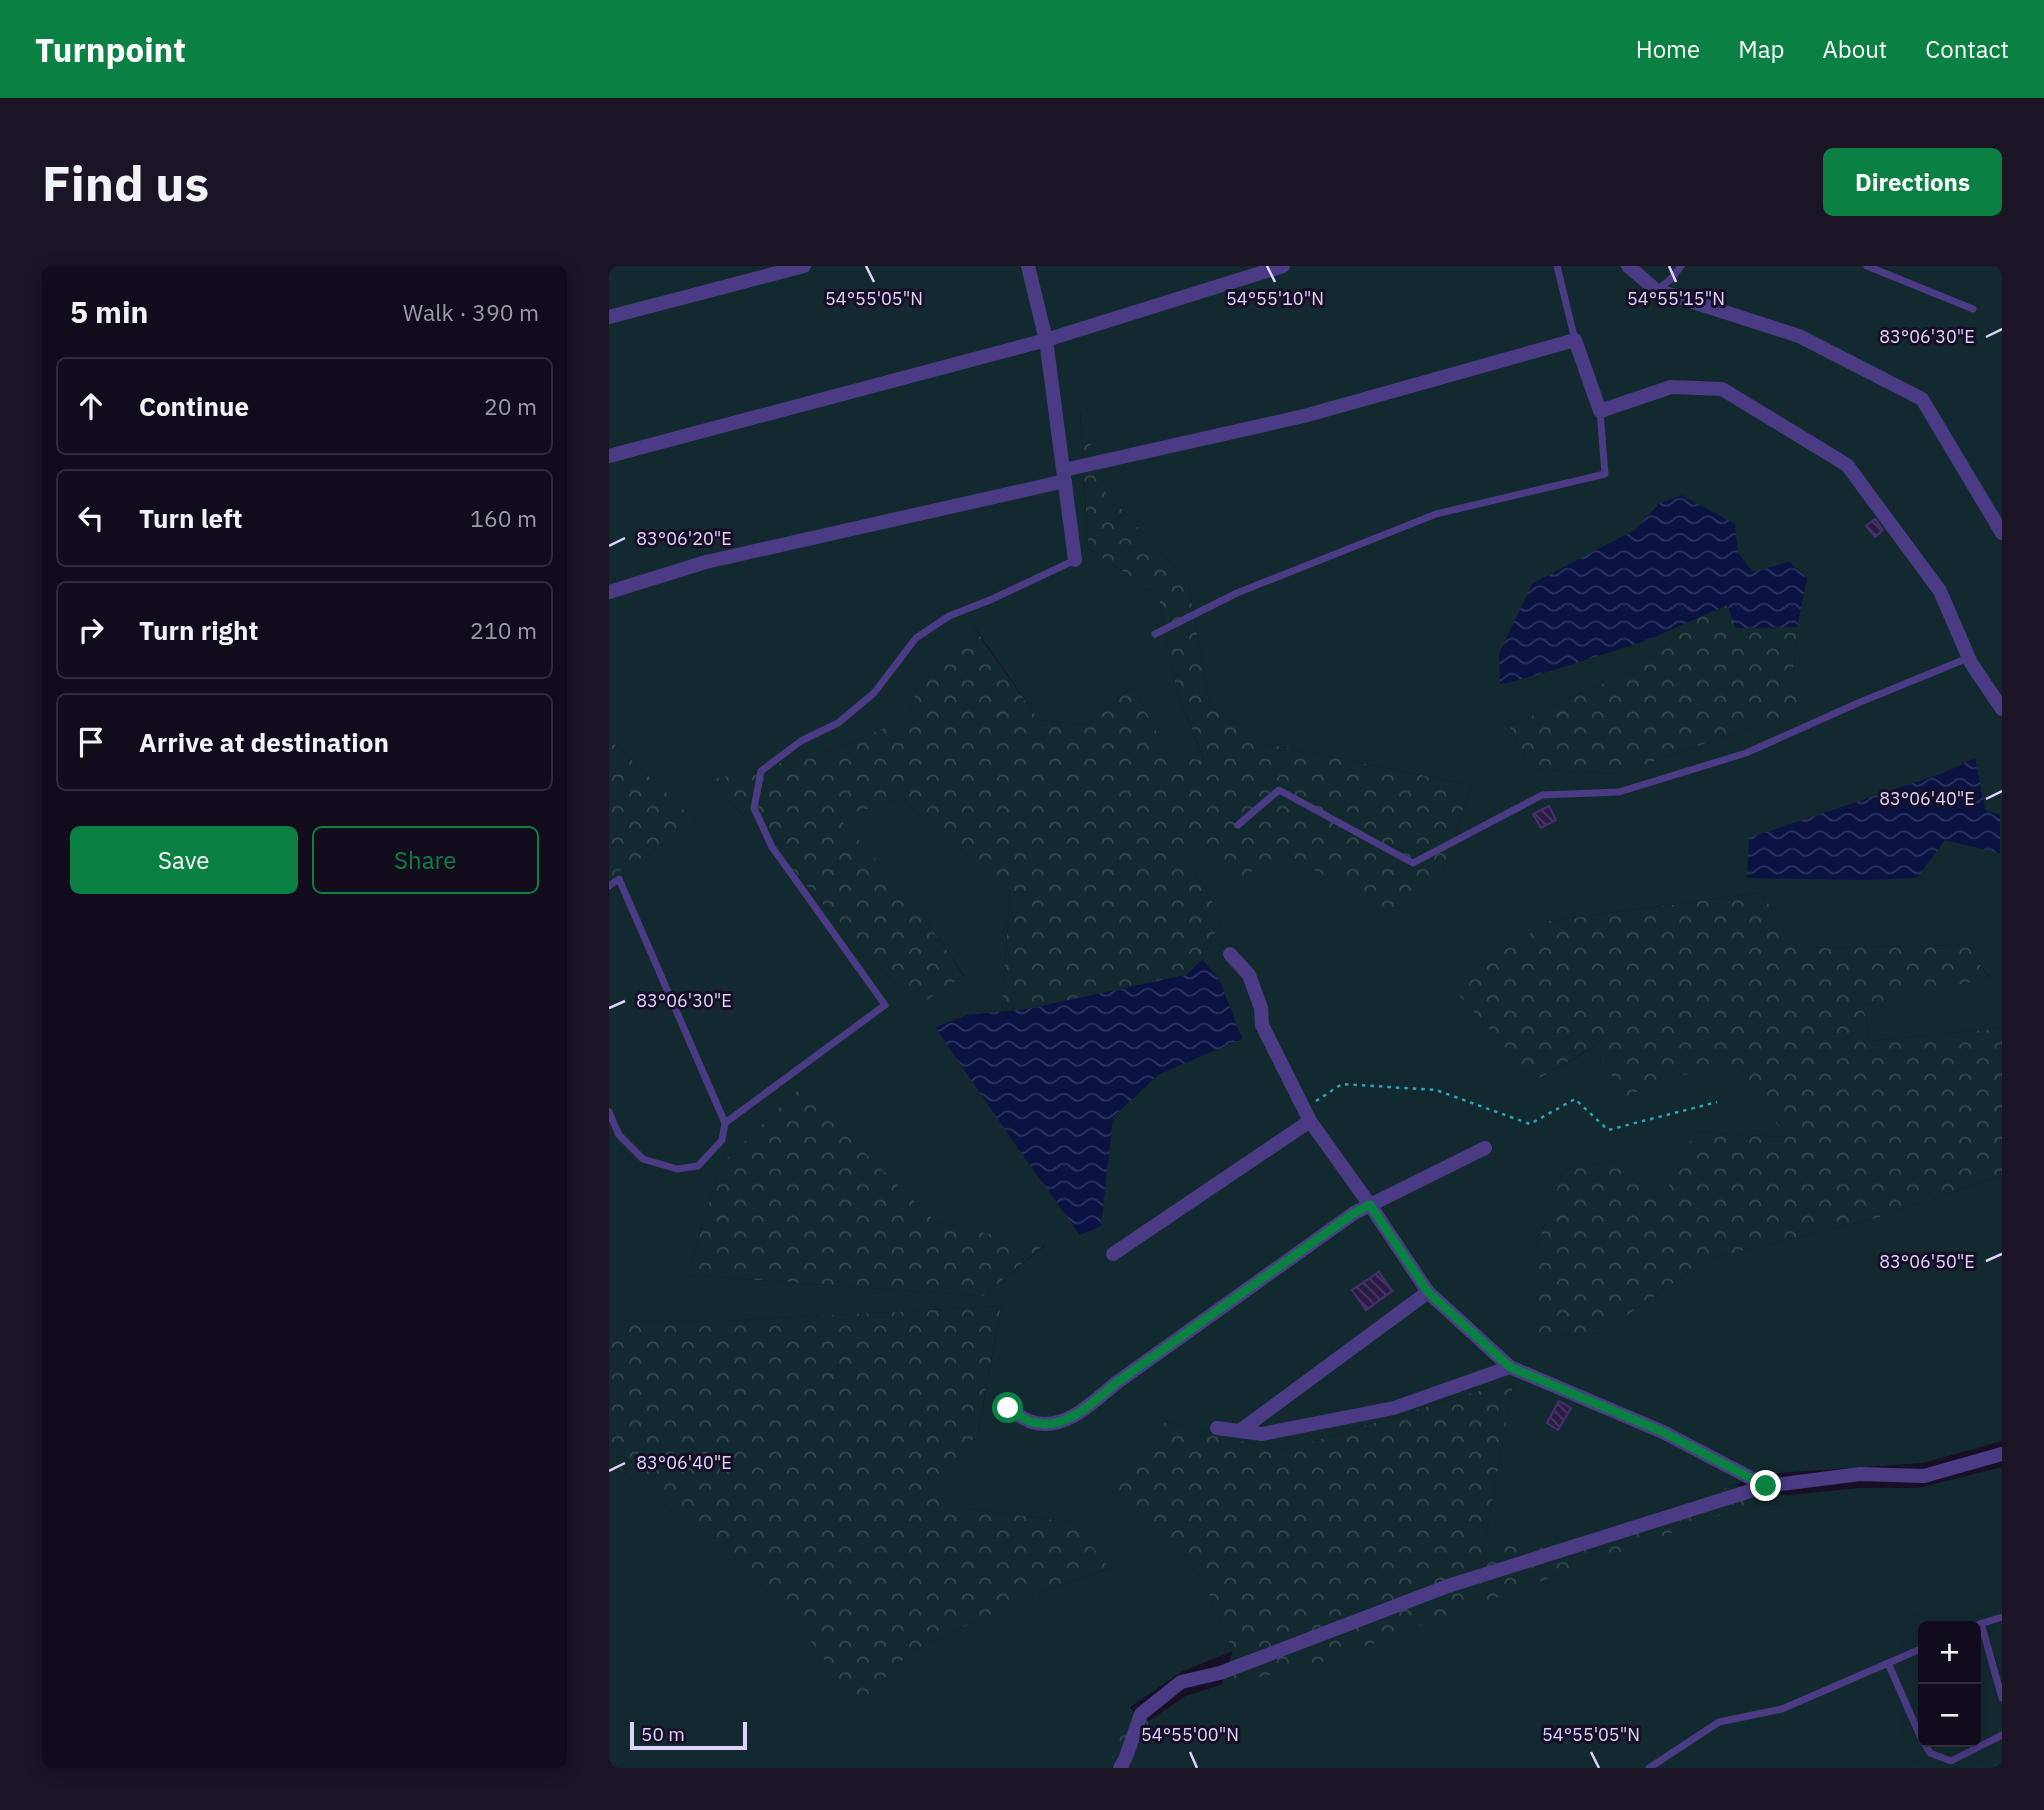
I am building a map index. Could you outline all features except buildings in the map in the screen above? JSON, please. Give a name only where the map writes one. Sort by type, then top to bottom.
[{"type":"street","points":[[609,317],[804,266]]},
{"type":"street","points":[[1028,266],[1047,341],[1076,560]]},
{"type":"street","points":[[609,456],[1047,341],[1283,266]]},
{"type":"street","points":[[1628,266],[1656,290],[1799,336],[1922,399],[2002,533]]},
{"type":"street","points":[[609,593],[706,562],[1304,416],[1574,340],[1600,411],[1671,387],[1722,389],[1847,465],[1940,591],[1969,657],[2002,709]]},
{"type":"street","points":[[1230,954],[1249,975],[1261,1008],[1262,1025],[1307,1115],[1428,1292],[1510,1367],[1663,1432],[1766,1486]]},
{"type":"street","points":[[1113,1254],[1307,1115]]},
{"type":"street","points":[[1008,1408],[1032,1422],[1057,1424],[1086,1408],[1116,1383],[1354,1213],[1485,1148]]},
{"type":"street","points":[[1241,1430],[1428,1292]]},
{"type":"street","points":[[1217,1429],[1262,1434],[1394,1408],[1510,1367]]},
{"type":"street","points":[[1120,1768],[1141,1714],[1181,1682],[1220,1673],[1448,1586],[1766,1486],[1860,1474],[1924,1476],[2002,1454]]},
{"type":"lane","points":[[1557,266],[1574,340]]},
{"type":"lane","points":[[1656,290],[1671,279],[1681,266]]},
{"type":"lane","points":[[1867,266],[1973,309]]},
{"type":"lane","points":[[1155,634],[1237,593],[1436,514],[1605,474],[1600,411]]},
{"type":"lane","points":[[725,1123],[885,1006],[772,847],[754,808],[761,771],[801,741],[838,723],[874,693],[916,638],[949,616],[991,600],[1076,560]]},
{"type":"lane","points":[[1238,825],[1279,790],[1413,863],[1542,795],[1619,792],[1746,753],[1969,657]]},
{"type":"lane","points":[[609,886],[619,879],[725,1123],[722,1140],[698,1166],[677,1168],[643,1159],[619,1135],[609,1112]]},
{"type":"lane","points":[[1981,1624],[2002,1617]]},
{"type":"lane","points":[[1981,1637],[2002,1698]]},
{"type":"lane","points":[[1649,1768],[1719,1722],[1782,1709],[1918,1650]]},
{"type":"lane","points":[[1888,1663],[1930,1753],[1951,1760],[2002,1735]]},
{"type":"path","points":[[1307,1115],[1342,1084],[1436,1090],[1530,1124],[1575,1099],[1608,1130],[1717,1102]]},
{"type":"green space","points":[[609,266],[2002,266],[2002,1028],[1870,1041],[1863,1005],[1990,978],[1967,945],[1804,948],[1760,893],[1549,921],[1475,969],[1459,995],[1535,1081],[1594,1047],[1626,1098],[1667,1075],[1742,1073],[1786,1137],[1695,1132],[1660,1204],[1613,1161],[1564,1170],[1536,1249],[1536,1336],[1602,1333],[1706,1260],[1877,1218],[2002,1175],[2002,1441],[1923,1463],[1764,1474],[1553,1550],[1486,1536],[1514,1380],[1281,1451],[1166,1421],[1116,1492],[1201,1576],[1233,1651],[1181,1672],[1129,1708],[1116,1751],[1106,1768],[609,1768],[609,1460],[783,1603],[857,1705],[911,1652],[1025,1598],[1110,1568],[1072,1522],[964,1508],[923,1490],[978,1434],[1001,1306],[722,1321],[609,1322],[609,879],[697,822],[615,744],[609,746]],"holes":[[[1080,410],[1106,492],[1188,582],[1210,706],[1267,744],[1471,785],[1441,878],[1390,914],[1283,852],[1241,878],[1202,839],[1182,853],[1223,918],[1202,960],[1218,977],[1242,1038],[1159,1074],[1113,1117],[967,1015],[1002,1012],[1010,891],[901,799],[838,817],[916,904],[964,976],[916,1007],[711,780],[834,750],[906,718],[923,674],[971,622],[1039,720],[1088,725],[1133,686],[1168,754],[1204,761],[1176,688],[1158,595],[1088,548]],[[1635,530],[1738,553],[1753,572],[1789,562],[1807,578],[1797,627],[1793,675],[1811,707],[1618,774],[1530,769],[1509,726],[1640,667],[1699,617],[1645,641],[1547,672],[1532,584]],[[1975,759],[1985,811],[2000,852],[1945,840],[1946,772]],[[799,1089],[936,1222],[1044,1246],[983,1296],[688,1275],[720,1165]]]},
{"type":"green space","points":[[1080,407],[1106,492],[1188,582],[1210,706],[1267,744],[1471,785],[1441,878],[1390,915],[1283,852],[1241,879],[1182,853],[1223,918],[1202,960],[1186,975],[1028,1009],[1002,1012],[1010,891],[901,799],[839,817],[916,904],[964,977],[916,1007],[710,779],[834,750],[906,718],[923,674],[971,622],[1039,720],[1088,725],[1133,686],[1168,754],[1204,760],[1176,688],[1158,595],[1088,548]]},
{"type":"green space","points":[[1727,605],[1736,628],[1797,627],[1793,675],[1811,707],[1618,774],[1530,769],[1509,726],[1640,667],[1699,617]]},
{"type":"green space","points":[[615,744],[697,822],[609,879],[609,746]]},
{"type":"green space","points":[[1760,893],[1804,948],[1967,945],[1990,979],[1863,1005],[1870,1041],[2002,1028],[2002,1175],[1877,1218],[1706,1260],[1602,1333],[1536,1336],[1536,1249],[1564,1170],[1613,1161],[1695,1132],[1785,1137],[1667,1075],[1626,1098],[1593,1047],[1535,1081],[1458,995],[1475,969],[1549,921]]},
{"type":"green space","points":[[799,1088],[936,1222],[1044,1245],[983,1296],[688,1275],[720,1165]]},
{"type":"green space","points":[[1001,1306],[964,1508],[1072,1522],[1110,1568],[1025,1598],[911,1652],[857,1706],[783,1603],[609,1460],[609,1322],[722,1321]]},
{"type":"green space","points":[[1514,1380],[1486,1536],[1553,1549],[1734,1485],[1838,1505],[1263,1768],[968,1768],[1129,1708],[1149,1721],[1186,1696],[1221,1685],[1233,1651],[1201,1576],[1115,1492],[1166,1421],[1281,1451]]},
{"type":"green space","points":[[2002,1467],[2002,1768],[1131,1768],[1149,1721],[1186,1696],[1221,1685],[1309,1667],[1769,1497],[1860,1488],[1918,1488]]},
{"type":"water","points":[[1681,495],[1735,524],[1738,553],[1753,572],[1789,562],[1807,578],[1797,627],[1736,628],[1727,605],[1645,641],[1500,685],[1499,654],[1532,584],[1635,530],[1659,504]]},
{"type":"water","points":[[1975,758],[1985,810],[2000,815],[2000,853],[1945,840],[1917,878],[1747,878],[1749,838],[1946,772]]},
{"type":"water","points":[[1202,960],[1218,977],[1242,1039],[1159,1074],[1113,1117],[1101,1226],[1080,1235],[935,1027],[967,1015],[1028,1009],[1186,975]]},
{"type":"route","points":[[1008,1408],[1032,1422],[1057,1424],[1086,1408],[1116,1383],[1354,1213],[1370,1205],[1428,1292],[1510,1367],[1663,1432],[1766,1486]]}]
